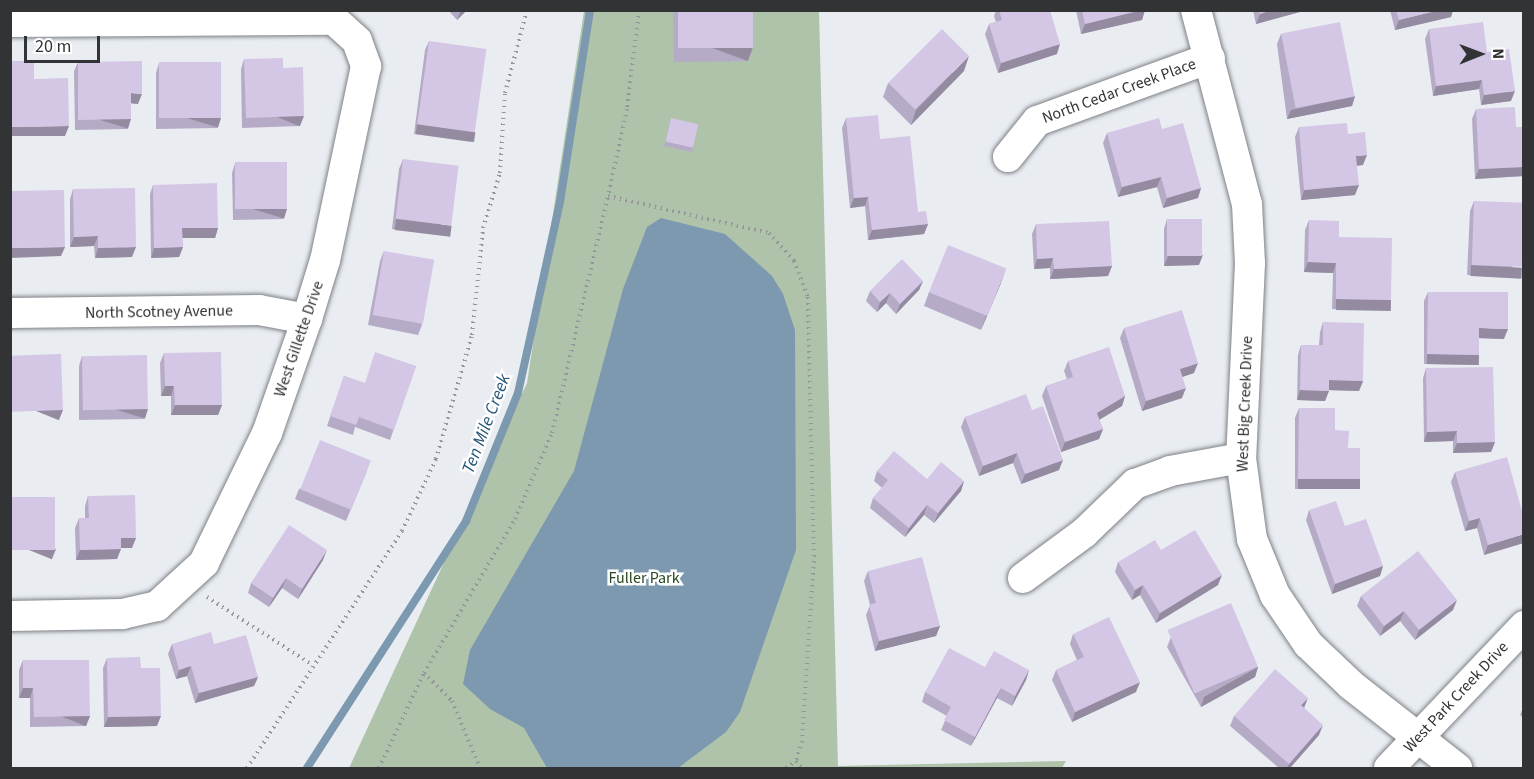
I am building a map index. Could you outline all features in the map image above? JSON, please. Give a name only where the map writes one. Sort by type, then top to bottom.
[{"type":"street","name":"West Big Creek Drive","points":[[1197,10],[1243,174],[1250,234],[1241,458],[1252,539],[1290,620],[1329,666],[1457,768]]},
{"type":"street","name":"West Gillette Drive","points":[[10,22],[334,20],[357,40],[366,66],[362,102],[307,319],[267,433],[204,563],[157,606],[122,614],[10,616]]},
{"type":"street","name":"North Cedar Creek Place","points":[[1008,157],[1037,121],[1210,58]]},
{"type":"street","name":"North Scotney Avenue","points":[[10,313],[259,310],[307,319]]},
{"type":"street","points":[[1023,578],[1084,533],[1135,484],[1170,471],[1241,458]]},
{"type":"street","name":"West Park Creek Drive","points":[[1389,768],[1524,626]]},
{"type":"path","points":[[247,768],[311,664],[402,531],[436,459],[472,334],[483,228],[500,172],[505,93],[527,10]]},
{"type":"path","points":[[379,768],[424,673],[515,519],[552,433],[627,109],[639,11]]},
{"type":"path","points":[[608,196],[769,233],[794,261],[808,297],[814,555],[802,741],[796,761],[786,768]]},
{"type":"path","points":[[206,597],[311,664]]},
{"type":"path","points":[[424,673],[452,701],[480,768]]},
{"type":"path","points":[[796,761],[802,768]]},
{"type":"green space","name":"Fuller Park","points":[[584,11],[819,11],[838,766],[1066,761],[1062,768],[349,768],[527,383]]},
{"type":"water","points":[[661,218],[725,234],[772,276],[783,294],[795,330],[796,550],[740,712],[726,732],[678,768],[547,768],[524,728],[490,709],[463,684],[470,650],[574,471],[623,289],[647,227]]},
{"type":"building","points":[[678,10],[753,10],[753,48],[678,48]]},
{"type":"building","points":[[999,10],[1050,10],[1060,44],[1001,63],[989,24],[1002,20]]},
{"type":"building","points":[[1082,10],[1142,10],[1085,24]]},
{"type":"building","points":[[1259,10],[1272,10],[1260,14]]},
{"type":"building","points":[[1396,10],[1440,10],[1399,20]]},
{"type":"building","points":[[1340,22],[1355,97],[1296,108],[1281,33]]},
{"type":"building","points":[[1483,22],[1487,52],[1509,49],[1515,91],[1484,95],[1482,80],[1436,86],[1429,29]]},
{"type":"building","points":[[942,29],[969,56],[915,110],[888,83]]},
{"type":"building","points":[[429,41],[486,49],[475,132],[417,124]]},
{"type":"building","points":[[283,58],[283,68],[303,67],[304,116],[246,118],[244,59]]},
{"type":"building","points":[[10,61],[34,61],[34,79],[68,78],[69,126],[10,127]]},
{"type":"building","points":[[142,61],[142,94],[131,93],[131,119],[78,120],[78,62]]},
{"type":"building","points":[[159,62],[221,62],[221,118],[159,118]]},
{"type":"building","points":[[1515,107],[1516,127],[1524,127],[1524,167],[1479,169],[1476,109]]},
{"type":"building","points":[[878,115],[880,139],[910,136],[918,212],[926,211],[928,224],[872,230],[868,197],[854,198],[846,118]]},
{"type":"building","points":[[671,118],[698,124],[693,148],[666,141]]},
{"type":"building","points":[[1159,118],[1162,129],[1183,123],[1201,188],[1167,198],[1161,177],[1122,187],[1107,133]]},
{"type":"building","points":[[1347,123],[1348,134],[1365,132],[1367,155],[1356,156],[1359,185],[1304,190],[1299,127]]},
{"type":"building","points":[[403,159],[459,166],[451,225],[396,219]]},
{"type":"building","points":[[235,162],[287,162],[287,209],[235,209]]},
{"type":"building","points":[[217,183],[218,228],[182,228],[183,247],[154,248],[153,185]]},
{"type":"building","points":[[135,188],[136,247],[98,248],[98,236],[74,237],[73,189]]},
{"type":"building","points":[[64,190],[65,247],[11,248],[10,191]]},
{"type":"building","points":[[1474,201],[1524,203],[1522,267],[1472,265]]},
{"type":"building","points":[[1167,219],[1202,219],[1202,256],[1167,256]]},
{"type":"building","points":[[1309,220],[1339,221],[1339,237],[1392,238],[1391,300],[1336,299],[1336,263],[1308,262]]},
{"type":"building","points":[[1109,221],[1112,266],[1054,269],[1053,258],[1037,259],[1036,224]]},
{"type":"building","points":[[948,245],[1006,269],[987,316],[929,292]]},
{"type":"building","points":[[384,251],[434,260],[423,324],[373,315]]},
{"type":"building","points":[[902,259],[923,281],[900,304],[890,293],[880,302],[870,291]]},
{"type":"building","points":[[1428,292],[1508,292],[1508,329],[1479,328],[1479,355],[1427,354]]},
{"type":"building","points":[[1182,310],[1198,363],[1180,369],[1186,388],[1146,401],[1124,328]]},
{"type":"building","points":[[1323,322],[1364,323],[1363,381],[1329,380],[1329,391],[1300,390],[1301,345],[1323,345]]},
{"type":"building","points":[[1109,347],[1125,396],[1097,413],[1103,429],[1065,442],[1046,386],[1073,377],[1068,361]]},
{"type":"building","points":[[221,352],[222,405],[175,405],[174,386],[165,386],[164,353]]},
{"type":"building","points":[[375,352],[416,366],[394,430],[359,417],[356,425],[330,416],[344,376],[365,383]]},
{"type":"building","points":[[61,354],[63,410],[12,412],[10,356]]},
{"type":"building","points":[[147,355],[148,409],[83,410],[82,356]]},
{"type":"building","points":[[1493,367],[1495,442],[1457,443],[1457,431],[1427,432],[1426,368]]},
{"type":"building","points":[[1026,394],[1032,410],[1043,406],[1063,460],[1025,474],[1017,453],[983,466],[965,417]]},
{"type":"building","points":[[1299,408],[1335,408],[1335,430],[1349,431],[1348,448],[1360,448],[1360,479],[1298,479]]},
{"type":"building","points":[[320,440],[371,461],[351,510],[300,489]]},
{"type":"building","points":[[894,451],[927,479],[941,462],[964,481],[938,513],[927,505],[909,528],[873,498],[888,480],[877,471]]},
{"type":"building","points":[[1507,457],[1524,518],[1524,534],[1488,545],[1480,518],[1469,521],[1455,472]]},
{"type":"building","points":[[135,495],[136,538],[121,538],[121,549],[80,550],[79,518],[89,518],[88,496]]},
{"type":"building","points":[[10,497],[55,497],[55,550],[10,550]]},
{"type":"building","points":[[1336,501],[1345,526],[1366,519],[1383,566],[1335,584],[1309,510]]},
{"type":"building","points":[[289,525],[327,550],[302,589],[286,578],[273,598],[251,583]]},
{"type":"building","points":[[1195,530],[1222,575],[1160,613],[1143,585],[1135,590],[1118,562],[1155,540],[1161,550]]},
{"type":"building","points":[[1418,551],[1457,600],[1419,630],[1404,611],[1384,626],[1361,596]]},
{"type":"building","points":[[922,557],[940,626],[879,641],[869,605],[876,603],[868,571]]},
{"type":"building","points":[[1231,603],[1258,667],[1194,693],[1167,630]]},
{"type":"building","points":[[1109,617],[1140,682],[1075,712],[1056,670],[1084,657],[1073,634]]},
{"type":"building","points":[[211,632],[214,644],[246,635],[258,677],[199,693],[191,666],[179,670],[172,644]]},
{"type":"building","points":[[949,648],[985,667],[994,651],[1029,670],[1015,696],[1001,688],[975,737],[944,720],[951,707],[925,692]]},
{"type":"building","points":[[140,657],[141,668],[160,668],[161,716],[108,717],[107,658]]},
{"type":"building","points":[[10,660],[12,716],[10,716]]},
{"type":"building","points":[[23,660],[89,660],[90,716],[34,717],[33,688],[23,688]]},
{"type":"building","points":[[1275,669],[1308,698],[1301,705],[1323,725],[1289,764],[1234,716]]},
{"type":"waterway","name":"Ten Mile Creek","points":[[307,768],[466,521],[518,393],[560,202],[590,10]]}]
